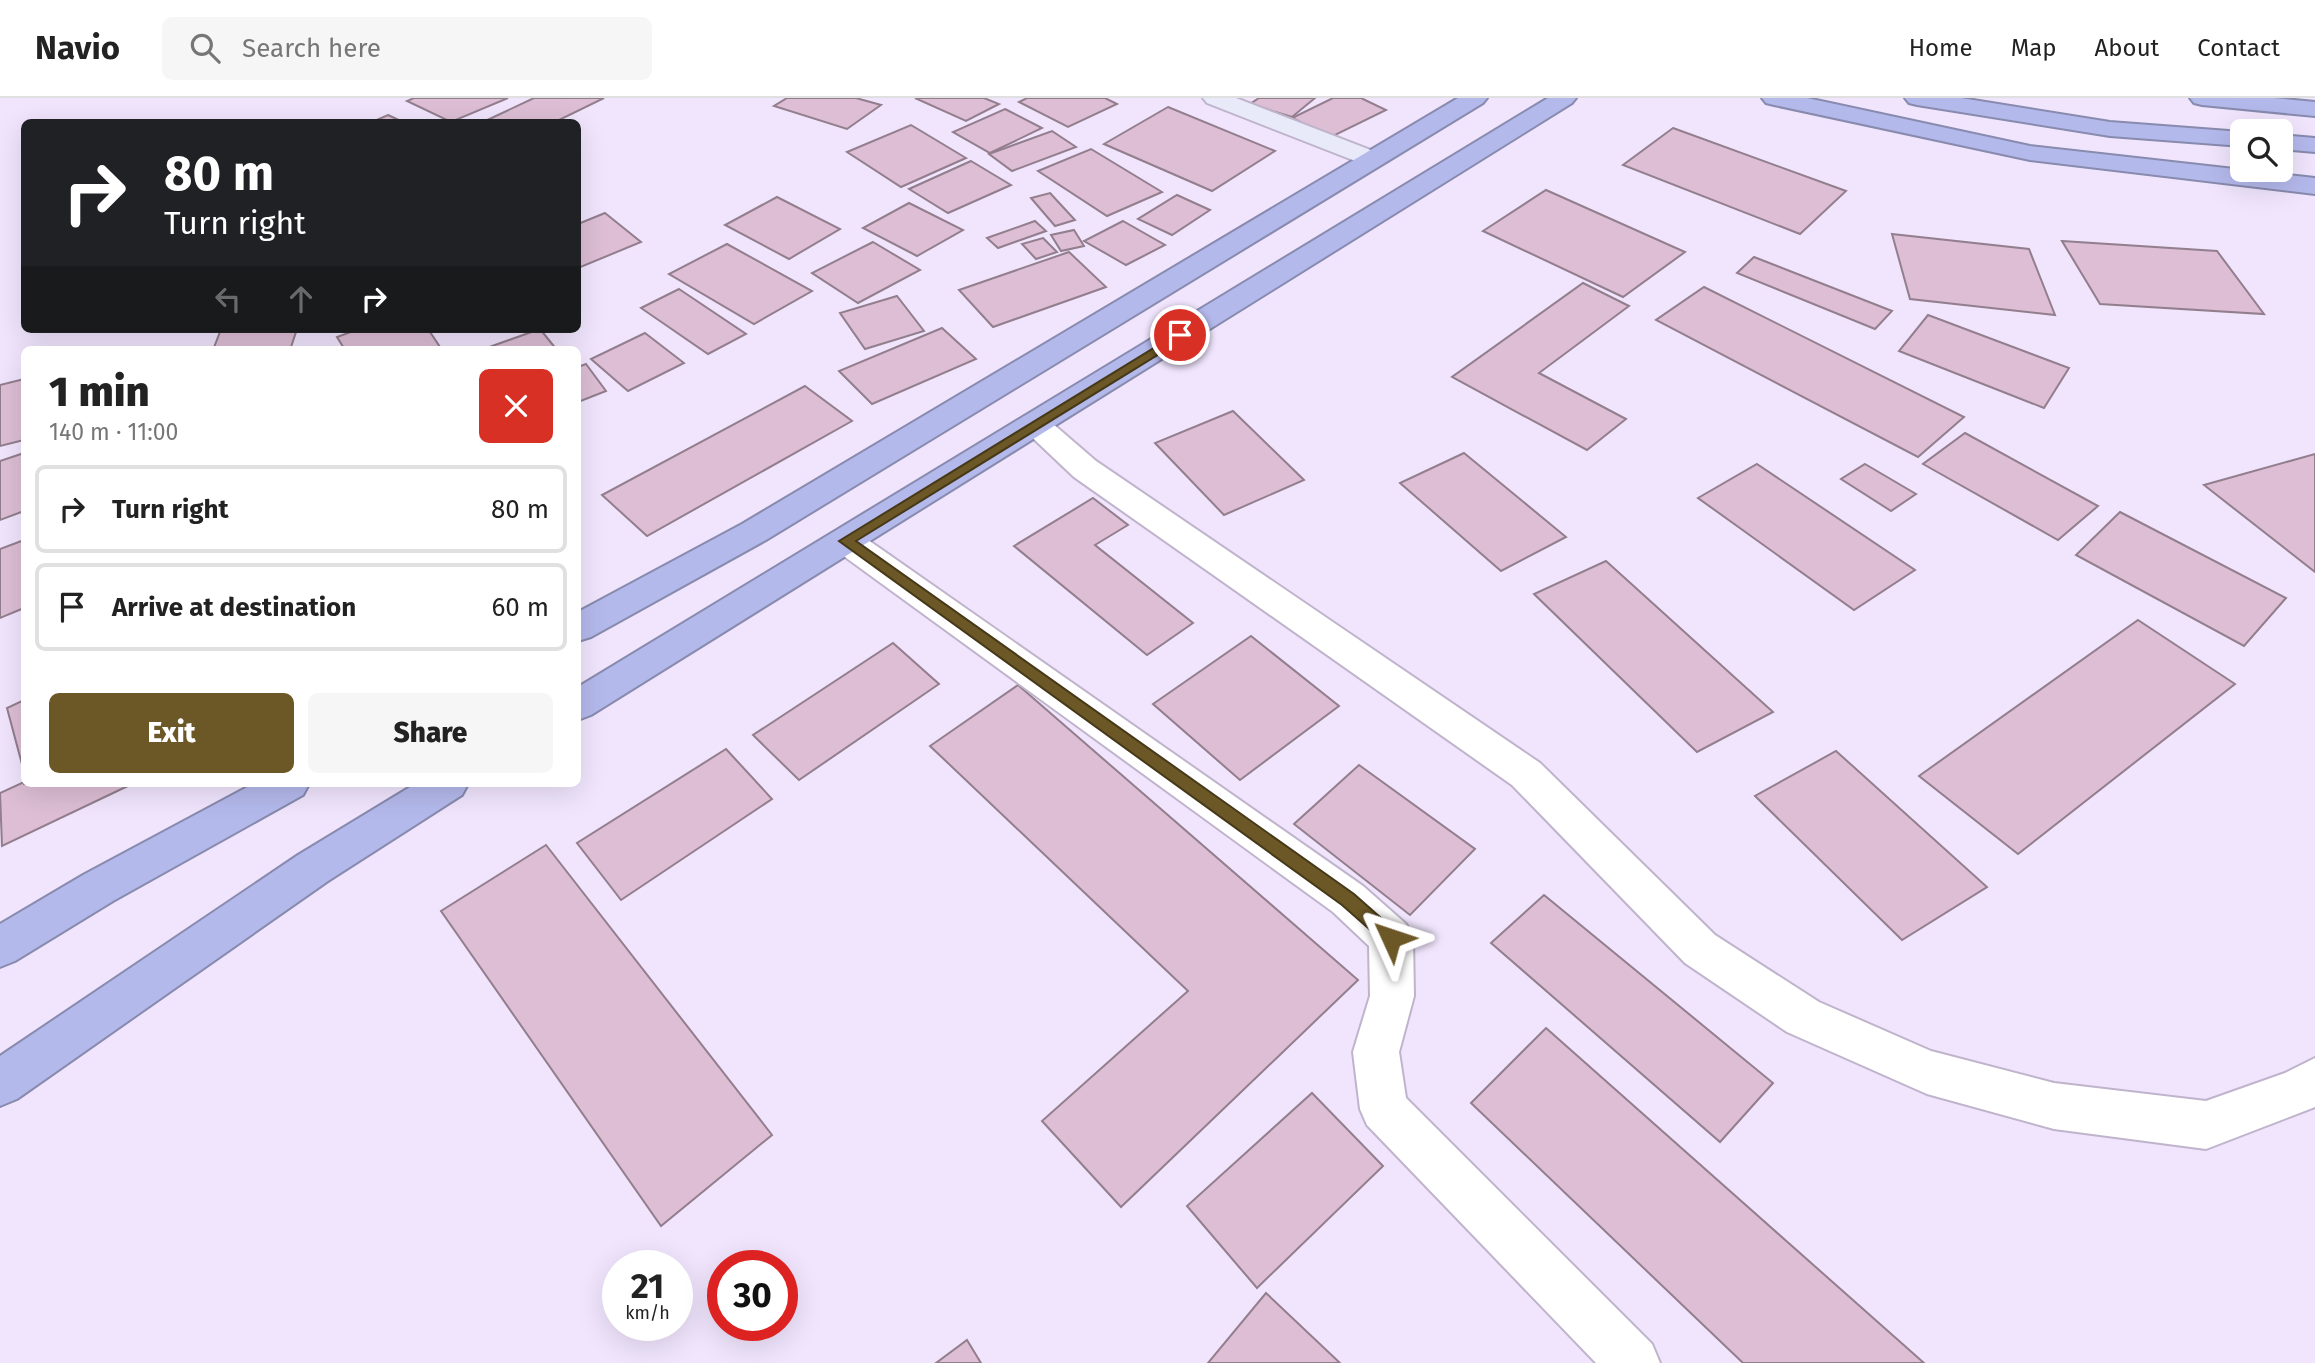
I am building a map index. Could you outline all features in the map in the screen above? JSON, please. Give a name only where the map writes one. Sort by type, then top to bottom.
[{"type":"highway","points":[[581,626],[754,532],[1475,98]]},
{"type":"highway","points":[[581,703],[1564,98]]},
{"type":"highway","points":[[1754,98],[1778,99],[2030,153],[2315,186]]},
{"type":"highway","points":[[1917,98],[2110,129],[2230,138]]},
{"type":"highway","points":[[2202,98],[2315,109]]},
{"type":"highway","points":[[2293,143],[2315,145]]},
{"type":"highway","points":[[0,947],[98,888],[283,787]]},
{"type":"highway","points":[[0,1083],[313,868],[443,787]]},
{"type":"street","points":[[1215,98],[1372,159]]},
{"type":"street","points":[[1034,424],[1085,470],[1526,774],[1700,949],[1803,1017],[1927,1072],[2041,1103],[2206,1125],[2299,1091],[2315,1080]]},
{"type":"street","points":[[846,541],[1348,899],[1391,938],[1392,996],[1376,1052],[1384,1109],[1633,1363]]},
{"type":"building","points":[[414,98],[508,98],[458,119],[445,119],[407,101]]},
{"type":"building","points":[[534,98],[604,98],[561,119],[489,119]]},
{"type":"building","points":[[787,98],[856,98],[881,105],[847,129],[774,106]]},
{"type":"building","points":[[915,98],[984,98],[999,104],[966,121]]},
{"type":"building","points":[[1027,98],[1105,98],[1117,104],[1068,127],[1019,102]]},
{"type":"building","points":[[1259,98],[1315,98],[1292,117],[1250,104]]},
{"type":"building","points":[[1333,98],[1361,98],[1386,110],[1331,137],[1292,118]]},
{"type":"building","points":[[1168,107],[1275,151],[1212,191],[1104,144]]},
{"type":"building","points":[[1005,109],[1042,128],[990,153],[953,132]]},
{"type":"building","points":[[388,115],[397,119],[379,119]]},
{"type":"building","points":[[911,125],[966,158],[901,187],[847,152]]},
{"type":"building","points":[[1673,128],[1846,191],[1800,234],[1623,165]]},
{"type":"building","points":[[1052,131],[1076,147],[1012,171],[989,154]]},
{"type":"building","points":[[1091,149],[1162,192],[1107,216],[1038,171]]},
{"type":"building","points":[[971,161],[1011,185],[948,213],[909,189]]},
{"type":"building","points":[[1546,190],[1685,252],[1623,297],[1483,231]]},
{"type":"building","points":[[1050,193],[1075,220],[1055,226],[1031,198]]},
{"type":"building","points":[[1177,195],[1210,210],[1172,235],[1138,219]]},
{"type":"building","points":[[777,197],[840,229],[789,259],[725,225]]},
{"type":"building","points":[[909,203],[963,230],[917,256],[863,228]]},
{"type":"building","points":[[605,213],[641,242],[581,267],[581,223]]},
{"type":"building","points":[[1035,221],[1046,231],[998,248],[987,238]]},
{"type":"building","points":[[1123,221],[1165,245],[1126,265],[1084,241]]},
{"type":"building","points":[[1074,230],[1084,246],[1061,251],[1051,235]]},
{"type":"building","points":[[1892,234],[2029,249],[2055,315],[1910,299]]},
{"type":"building","points":[[1043,238],[1057,252],[1036,259],[1022,244]]},
{"type":"building","points":[[2062,241],[2217,251],[2264,314],[2100,304]]},
{"type":"building","points":[[873,242],[920,270],[858,303],[812,273]]},
{"type":"building","points":[[727,244],[812,291],[754,324],[669,274]]},
{"type":"building","points":[[1069,252],[1106,287],[993,327],[959,290]]},
{"type":"building","points":[[1754,257],[1892,311],[1875,329],[1737,273]]},
{"type":"building","points":[[1583,283],[1629,306],[1539,373],[1626,419],[1587,450],[1452,377]]},
{"type":"building","points":[[1704,287],[1964,417],[1918,457],[1656,320]]},
{"type":"building","points":[[679,289],[746,334],[708,354],[641,308]]},
{"type":"building","points":[[897,296],[924,331],[865,349],[840,313]]},
{"type":"building","points":[[1928,315],[2069,368],[2044,408],[1899,351]]},
{"type":"building","points":[[942,328],[976,359],[872,404],[839,371]]},
{"type":"building","points":[[220,333],[296,333],[291,346],[215,346]]},
{"type":"building","points":[[348,333],[431,333],[439,346],[343,346],[337,337]]},
{"type":"building","points":[[529,333],[543,333],[554,346],[492,346]]},
{"type":"building","points":[[645,333],[684,363],[628,391],[591,359]]},
{"type":"building","points":[[586,364],[606,391],[581,401],[581,366]]},
{"type":"building","points":[[21,380],[21,441],[0,446],[0,385]]},
{"type":"building","points":[[805,386],[852,421],[647,536],[602,495]]},
{"type":"building","points":[[1233,411],[1304,480],[1224,515],[1155,443]]},
{"type":"building","points":[[1965,433],[2098,506],[2058,540],[1923,464]]},
{"type":"building","points":[[1464,453],[1566,537],[1501,571],[1400,483]]},
{"type":"building","points":[[21,454],[21,512],[0,520],[0,461]]},
{"type":"building","points":[[2315,454],[2315,572],[2204,485]]},
{"type":"building","points":[[1757,464],[1915,570],[1854,610],[1698,498]]},
{"type":"building","points":[[1865,464],[1916,494],[1891,511],[1841,479]]},
{"type":"building","points":[[1093,498],[1128,525],[1095,545],[1193,623],[1147,655],[1014,546]]},
{"type":"building","points":[[2120,512],[2286,598],[2244,646],[2076,555]]},
{"type":"building","points":[[21,541],[21,609],[0,618],[0,549]]},
{"type":"building","points":[[1606,561],[1773,712],[1697,752],[1534,594]]},
{"type":"building","points":[[2138,620],[2235,684],[2018,854],[1919,776]]},
{"type":"building","points":[[1251,636],[1339,706],[1240,780],[1153,704]]},
{"type":"building","points":[[893,643],[939,684],[799,780],[753,735]]},
{"type":"building","points":[[1018,685],[1358,980],[1121,1207],[1042,1121],[1188,991],[930,746]]},
{"type":"building","points":[[21,701],[21,760],[7,708]]},
{"type":"building","points":[[726,749],[772,799],[621,900],[577,843]]},
{"type":"building","points":[[1836,751],[1987,887],[1902,940],[1755,796]]},
{"type":"building","points":[[1359,765],[1475,849],[1410,915],[1294,824]]},
{"type":"building","points":[[21,783],[21,787],[126,787],[2,846],[0,793]]},
{"type":"building","points":[[546,845],[772,1135],[661,1226],[441,911]]},
{"type":"building","points":[[1544,895],[1773,1083],[1720,1142],[1491,943]]},
{"type":"building","points":[[1546,1028],[1924,1363],[1743,1363],[1471,1103]]},
{"type":"building","points":[[1312,1093],[1383,1166],[1257,1288],[1187,1206]]},
{"type":"building","points":[[1266,1293],[1340,1363],[1208,1363]]},
{"type":"building","points":[[967,1340],[981,1363],[936,1363]]},
{"type":"route","points":[[1180,335],[846,541],[1348,899],[1391,938]]}]
